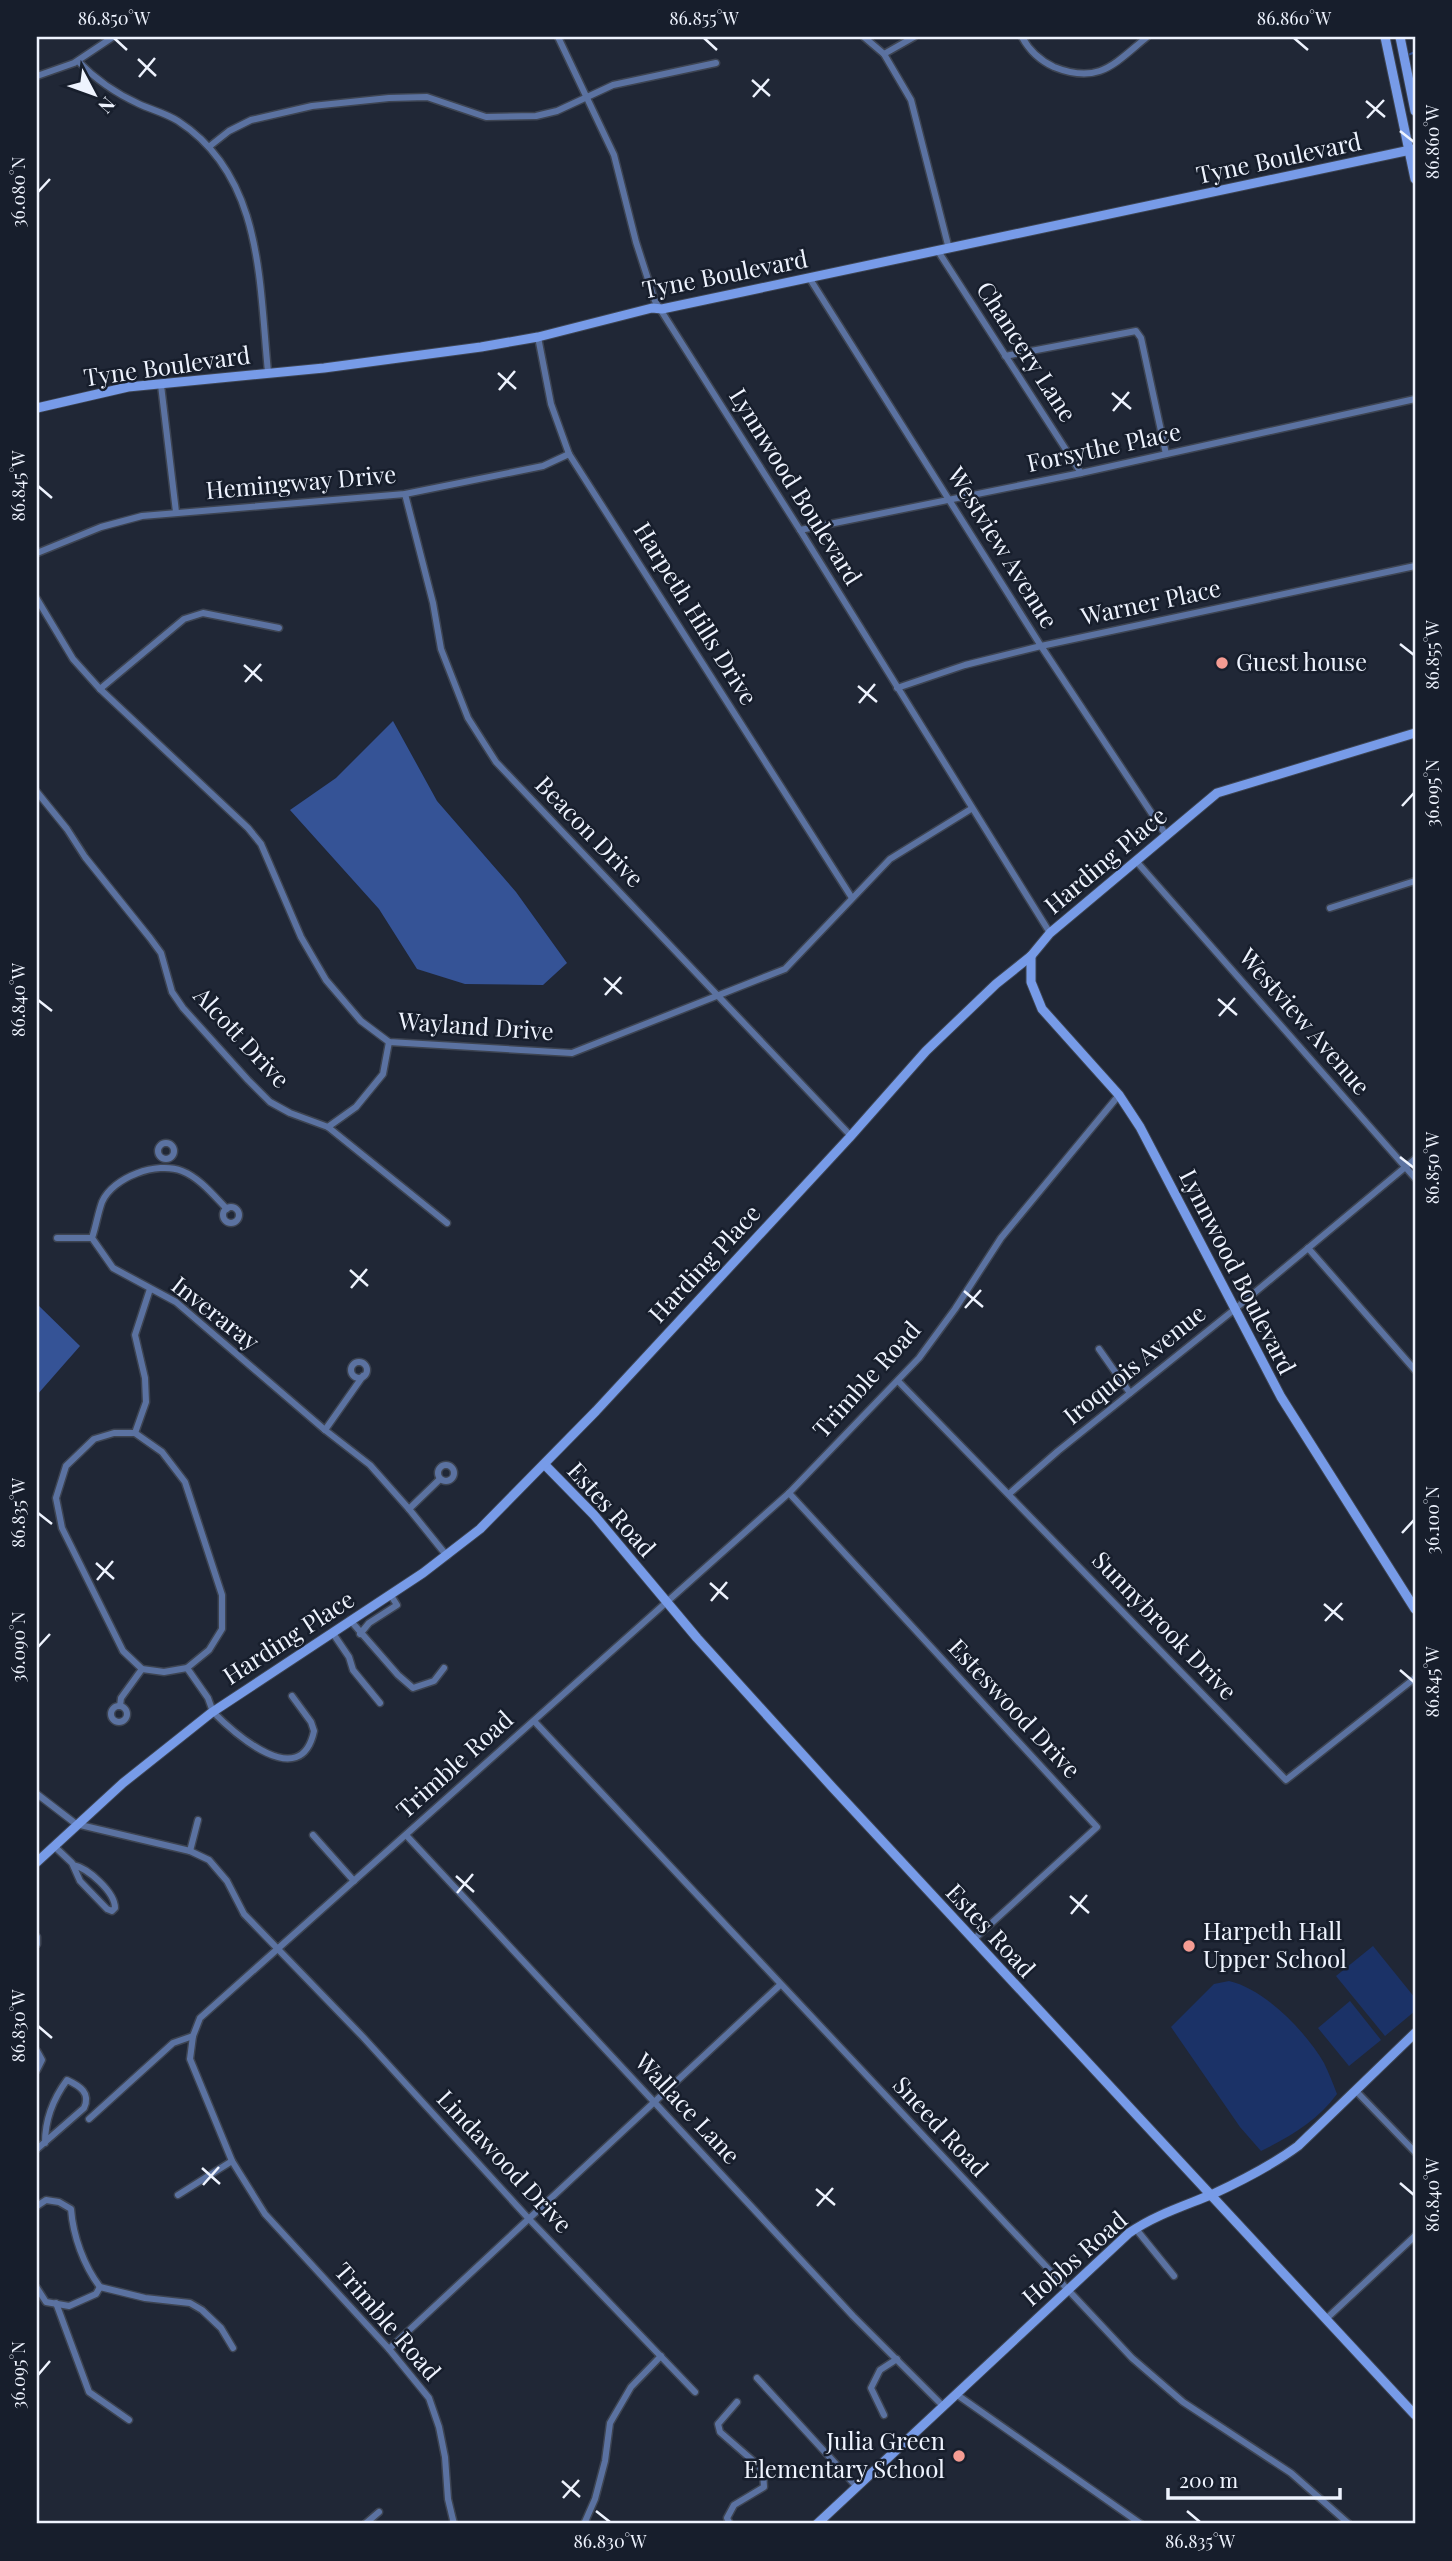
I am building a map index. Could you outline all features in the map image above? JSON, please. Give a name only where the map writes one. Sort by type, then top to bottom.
[{"type":"street","points":[[37,76],[78,61],[113,37]]},
{"type":"street","name":"Lynnwood Boulevard","points":[[558,37],[614,155],[655,301],[1050,933]]},
{"type":"street","name":"Chancery Lane","points":[[864,37],[884,54],[911,100],[943,250],[1005,356],[1081,473]]},
{"type":"street","points":[[884,54],[914,37]]},
{"type":"street","points":[[1022,37],[1043,62],[1080,75],[1106,69],[1147,37]]},
{"type":"street","points":[[1385,37],[1412,150],[1415,179]]},
{"type":"street","points":[[1400,37],[1415,111]]},
{"type":"street","points":[[78,61],[95,79],[139,104],[164,113],[210,146],[242,197],[254,239],[268,372]]},
{"type":"street","points":[[210,146],[229,131],[251,120],[312,106],[389,98],[427,97],[486,117],[536,116],[556,111],[587,96],[636,79],[716,63]]},
{"type":"street","name":"Tyne Boulevard","points":[[37,408],[128,387],[408,358],[538,337],[652,308],[662,309],[810,279],[1412,150]]},
{"type":"street","name":"Westview Avenue","points":[[810,279],[948,501],[1166,835]]},
{"type":"street","points":[[1005,356],[1136,331],[1141,338],[1166,454]]},
{"type":"street","name":"Harpeth Hills Drive","points":[[538,337],[551,404],[569,454],[852,898]]},
{"type":"street","points":[[161,385],[176,512]]},
{"type":"street","name":"Forsythe Place","points":[[800,530],[1081,473],[1415,398]]},
{"type":"street","name":"Hemingway Drive","points":[[37,554],[101,527],[142,516],[405,494],[543,466],[569,454]]},
{"type":"street","name":"Beacon Drive","points":[[405,494],[433,603],[441,649],[468,718],[493,758],[851,1136]]},
{"type":"street","name":"Warner Place","points":[[897,688],[965,665],[1041,646],[1415,566]]},
{"type":"street","name":"Wayland Drive","points":[[37,600],[73,659],[100,689],[248,828],[261,844],[301,937],[326,980],[361,1021],[389,1042],[572,1054],[785,969],[890,859],[971,808]]},
{"type":"street","points":[[100,689],[184,619],[203,613],[279,628]]},
{"type":"street","name":"Harding Place","points":[[37,1863],[76,1824],[169,1745],[213,1712],[447,1556],[480,1529],[545,1465],[851,1136],[926,1051],[996,984],[1031,956],[1050,933],[1217,793],[1415,733]]},
{"type":"street","name":"Alcott Drive","points":[[37,792],[161,953],[172,992],[183,1008],[266,1099],[290,1113],[328,1126],[447,1223]]},
{"type":"street","name":"Westview Avenue","points":[[1136,861],[1415,1178]]},
{"type":"street","points":[[1330,908],[1415,881]]},
{"type":"street","name":"Lynnwood Boulevard","points":[[1031,956],[1031,982],[1042,1009],[1119,1095],[1140,1127],[1281,1397],[1415,1609]]},
{"type":"street","points":[[328,1126],[356,1107],[383,1074],[389,1042]]},
{"type":"street","name":"Trimble Road","points":[[454,2524],[448,2499],[443,2446],[429,2398],[389,2349],[265,2214],[232,2161],[190,2059],[193,2036],[200,2018],[789,1493],[919,1357],[955,1309],[1001,1238],[1119,1095]]},
{"type":"street","points":[[165,1159],[165,1169]]},
{"type":"street","name":"Iroquois Avenue","points":[[1009,1494],[1415,1159]]},
{"type":"street","points":[[57,1238],[92,1238],[103,1199],[125,1177],[142,1171],[180,1170],[193,1178],[227,1209]]},
{"type":"street","name":"Inveraray","points":[[92,1238],[113,1268],[176,1302],[325,1430],[370,1465],[447,1556]]},
{"type":"street","points":[[1308,1248],[1415,1370]]},
{"type":"street","points":[[135,1433],[146,1402],[145,1378],[135,1335],[150,1289]]},
{"type":"street","points":[[1099,1349],[1130,1393]]},
{"type":"street","points":[[325,1430],[363,1376]]},
{"type":"street","name":"Sunnybrook Drive","points":[[898,1381],[1286,1780],[1415,1678]]},
{"type":"street","points":[[114,1433],[135,1433],[162,1452],[185,1482],[222,1595],[222,1629],[209,1650],[187,1668],[164,1672],[142,1669],[122,1651],[62,1528],[56,1498],[66,1466],[94,1439],[114,1433]]},
{"type":"street","name":"Estes Road","points":[[545,1465],[594,1515],[666,1601],[832,1788],[1415,2415]]},
{"type":"street","points":[[409,1509],[440,1479]]},
{"type":"street","name":"Esteswood Drive","points":[[789,1493],[1097,1827],[973,1940]]},
{"type":"street","points":[[360,1634],[369,1623],[397,1605],[390,1594]]},
{"type":"street","points":[[350,1620],[407,1685],[413,1688],[433,1681],[444,1668]]},
{"type":"street","points":[[332,1632],[349,1657],[353,1670],[380,1703]]},
{"type":"street","points":[[187,1668],[208,1698],[213,1712],[236,1735],[263,1752],[279,1757],[296,1757],[307,1749],[314,1731],[311,1722],[292,1696]]},
{"type":"street","points":[[120,1706],[121,1698],[142,1669]]},
{"type":"street","name":"Sneed Road","points":[[534,1721],[1132,2358],[1166,2390],[1290,2473],[1349,2524]]},
{"type":"street","points":[[37,1794],[76,1824],[190,1851],[209,1860],[218,1869],[244,1914],[278,1950]]},
{"type":"street","points":[[190,1851],[198,1821]]},
{"type":"street","points":[[313,1835],[354,1881]]},
{"type":"street","name":"Wallace Lane","points":[[406,1835],[853,2316],[943,2406]]},
{"type":"street","points":[[54,1846],[73,1865],[80,1881],[112,1911],[116,1903],[109,1892],[84,1868],[73,1865]]},
{"type":"street","points":[[37,1937],[37,1944]]},
{"type":"street","name":"Lindawood Drive","points":[[278,1950],[363,2037],[529,2219],[695,2392]]},
{"type":"street","points":[[389,2349],[780,1984]]},
{"type":"street","name":"Hobbs Road","points":[[817,2524],[1066,2290],[1136,2229],[1148,2220],[1211,2194],[1278,2161],[1298,2146],[1415,2033]]},
{"type":"street","points":[[89,2119],[173,2043],[193,2036]]},
{"type":"street","points":[[37,2050],[42,2060],[37,2070]]},
{"type":"street","points":[[37,2149],[45,2143],[84,2108],[87,2095],[67,2080],[54,2099],[45,2128],[45,2143]]},
{"type":"street","points":[[1356,2091],[1415,2152]]},
{"type":"street","points":[[178,2195],[232,2161]]},
{"type":"street","points":[[37,2206],[46,2200],[59,2202],[71,2209],[72,2227],[78,2244],[100,2287],[145,2298],[190,2303],[221,2328],[233,2348]]},
{"type":"street","points":[[1136,2229],[1174,2276]]},
{"type":"street","points":[[1326,2319],[1415,2236]]},
{"type":"street","points":[[37,2288],[46,2302],[69,2306],[96,2294],[100,2287]]},
{"type":"street","points":[[56,2303],[89,2392],[129,2420]]},
{"type":"street","points":[[584,2524],[595,2498],[605,2461],[610,2423],[631,2387],[662,2356]]},
{"type":"street","points":[[884,2415],[871,2388],[880,2370],[897,2359]]},
{"type":"street","points":[[757,2378],[858,2487]]},
{"type":"street","points":[[956,2394],[1141,2524]]},
{"type":"street","points":[[730,2524],[727,2518],[734,2505],[764,2487],[763,2472],[759,2466],[720,2432],[718,2424],[737,2402]]},
{"type":"street","points":[[365,2524],[379,2512]]},
{"type":"shaded area","points":[[393,721],[437,801],[516,892],[567,963],[543,985],[465,984],[417,969],[379,909],[290,810],[336,778]]},
{"type":"shaded area","points":[[37,1304],[80,1346],[37,1395]]},
{"type":"shaded area","points":[[1373,1946],[1415,1998],[1415,2011],[1385,2036],[1336,1976]]},
{"type":"shaded area","points":[[1229,1981],[1270,2002],[1296,2026],[1324,2063],[1337,2094],[1303,2127],[1261,2151],[1240,2127],[1171,2027],[1214,1984]]},
{"type":"shaded area","points":[[1350,2001],[1381,2040],[1349,2066],[1318,2028]]},
{"type":"waterway","points":[[1408,55],[1415,52]]},
{"type":"place","name":"Guest house","points":[[1222,663]]},
{"type":"place","name":"Harpeth Hall Upper School","points":[[1189,1946]]},
{"type":"place","name":"Julia Green Elementary School","points":[[959,2456]]}]
